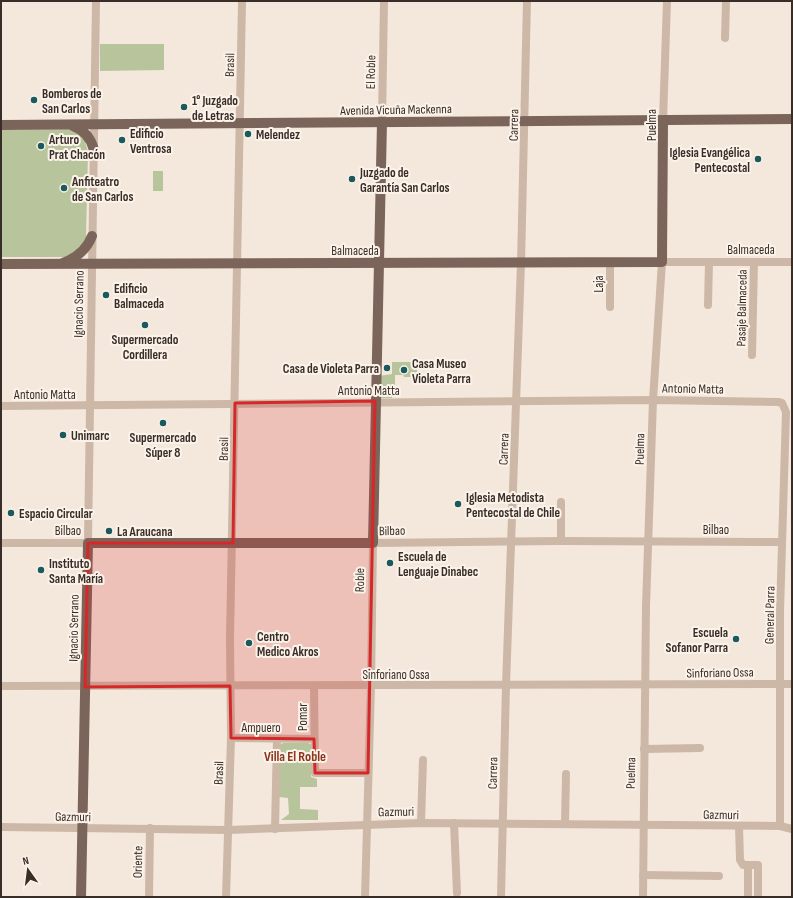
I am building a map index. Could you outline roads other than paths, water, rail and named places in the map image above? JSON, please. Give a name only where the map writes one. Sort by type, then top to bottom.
[{"type":"main road","name":"Avenida Vicuña Mackenna","points":[[1,125],[792,119]]},
{"type":"main road","name":"Puelma","points":[[662,262],[663,121]]},
{"type":"main road","name":"El Roble","points":[[379,263],[382,122]]},
{"type":"main road","points":[[66,125],[76,127],[85,133],[91,140],[94,150]]},
{"type":"main road","points":[[59,264],[79,254],[87,245],[92,236]]},
{"type":"main road","name":"Balmaceda","points":[[1,264],[662,262]]},
{"type":"main road","name":"Roble","points":[[372,543],[379,263]]},
{"type":"main road","name":"Bilbao","points":[[88,543],[372,543]]},
{"type":"main road","name":"Ignacio Serrano","points":[[82,897],[88,543]]},
{"type":"street","name":"Ignacio Serrano","points":[[88,543],[96,1]]},
{"type":"street","name":"Brasil","points":[[226,897],[231,738],[230,686],[237,263],[240,206],[239,124],[242,1]]},
{"type":"street","name":"El Roble","points":[[382,122],[384,1]]},
{"type":"street","name":"Carrera","points":[[501,897],[506,685],[521,263],[527,1]]},
{"type":"street","name":"Puelma","points":[[663,121],[667,1]]},
{"type":"street","points":[[725,38],[726,1]]},
{"type":"street","name":"Laja","points":[[610,262],[610,307]]},
{"type":"street","name":"Puelma","points":[[643,897],[645,685],[653,400],[662,262]]},
{"type":"street","name":"Balmaceda","points":[[662,262],[792,262]]},
{"type":"street","name":"Balmaceda","points":[[708,305],[709,262]]},
{"type":"street","name":"Pasaje Balmaceda","points":[[752,355],[754,262]]},
{"type":"street","name":"Antonio Matta","points":[[1,406],[375,401],[516,402],[653,400],[778,402],[784,405]]},
{"type":"street","name":"General Parra","points":[[780,826],[782,542],[789,443],[784,405]]},
{"type":"street","points":[[561,502],[561,541]]},
{"type":"street","name":"Bilbao","points":[[372,543],[561,541],[782,542]]},
{"type":"street","name":"Bilbao","points":[[1,543],[88,543]]},
{"type":"street","name":"Roble","points":[[365,897],[371,686],[372,543]]},
{"type":"street","name":"Sinforiano Ossa","points":[[1,686],[85,687],[792,684]]},
{"type":"street","name":"Pomar","points":[[314,686],[315,773],[368,773]]},
{"type":"street","name":"Ampuero","points":[[231,738],[314,739]]},
{"type":"street","points":[[275,829],[277,739]]},
{"type":"street","points":[[644,749],[700,748]]},
{"type":"street","points":[[422,823],[423,760]]},
{"type":"street","points":[[565,824],[566,774]]},
{"type":"street","points":[[454,823],[457,893]]},
{"type":"street","name":"Gazmuri","points":[[1,827],[228,830],[367,824],[503,823],[780,826],[792,829]]},
{"type":"street","points":[[739,826],[740,860],[743,865],[758,865],[758,897]]},
{"type":"street","name":"Oriente","points":[[149,897],[150,828]]},
{"type":"street","points":[[748,865],[748,897]]},
{"type":"street","points":[[643,875],[719,876]]},
{"type":"place","name":"Bomberos de San Carlos","points":[[34,100]]},
{"type":"place","name":"1° Juzgado de Letras","points":[[184,107]]},
{"type":"place","name":"Melendez","points":[[248,134]]},
{"type":"place","name":"Edificio Ventrosa","points":[[122,140]]},
{"type":"place","name":"Arturo Prat Chacón","points":[[41,146]]},
{"type":"place","name":"Iglesia Evangélica Pentecostal","points":[[758,159]]},
{"type":"place","name":"Juzgado de Garantía San Carlos","points":[[352,179]]},
{"type":"place","name":"Anfiteatro de San Carlos","points":[[64,188]]},
{"type":"place","name":"Edificio Balmaceda","points":[[106,295]]},
{"type":"place","name":"Supermercado Cordillera","points":[[145,325]]},
{"type":"place","name":"Casa de Violeta Parra","points":[[387,368]]},
{"type":"place","name":"Casa Museo Violeta Parra","points":[[404,370]]},
{"type":"place","name":"Supermercado Súper 8","points":[[163,423]]},
{"type":"place","name":"Unimarc","points":[[63,435]]},
{"type":"place","name":"Iglesia Metodista Pentecostal de Chile","points":[[458,504]]},
{"type":"place","name":"Espacio Circular","points":[[11,513]]},
{"type":"place","name":"La Araucana","points":[[109,531]]},
{"type":"place","name":"Escuela de Lenguaje Dinabec","points":[[390,563]]},
{"type":"place","name":"Instituto Santa María","points":[[41,570]]},
{"type":"place","name":"Escuela Sofanor Parra","points":[[736,639]]},
{"type":"place","name":"Centro Medico Akros","points":[[249,643]]},
{"type":"district","name":"Villa El Roble","points":[[295,756]]}]
